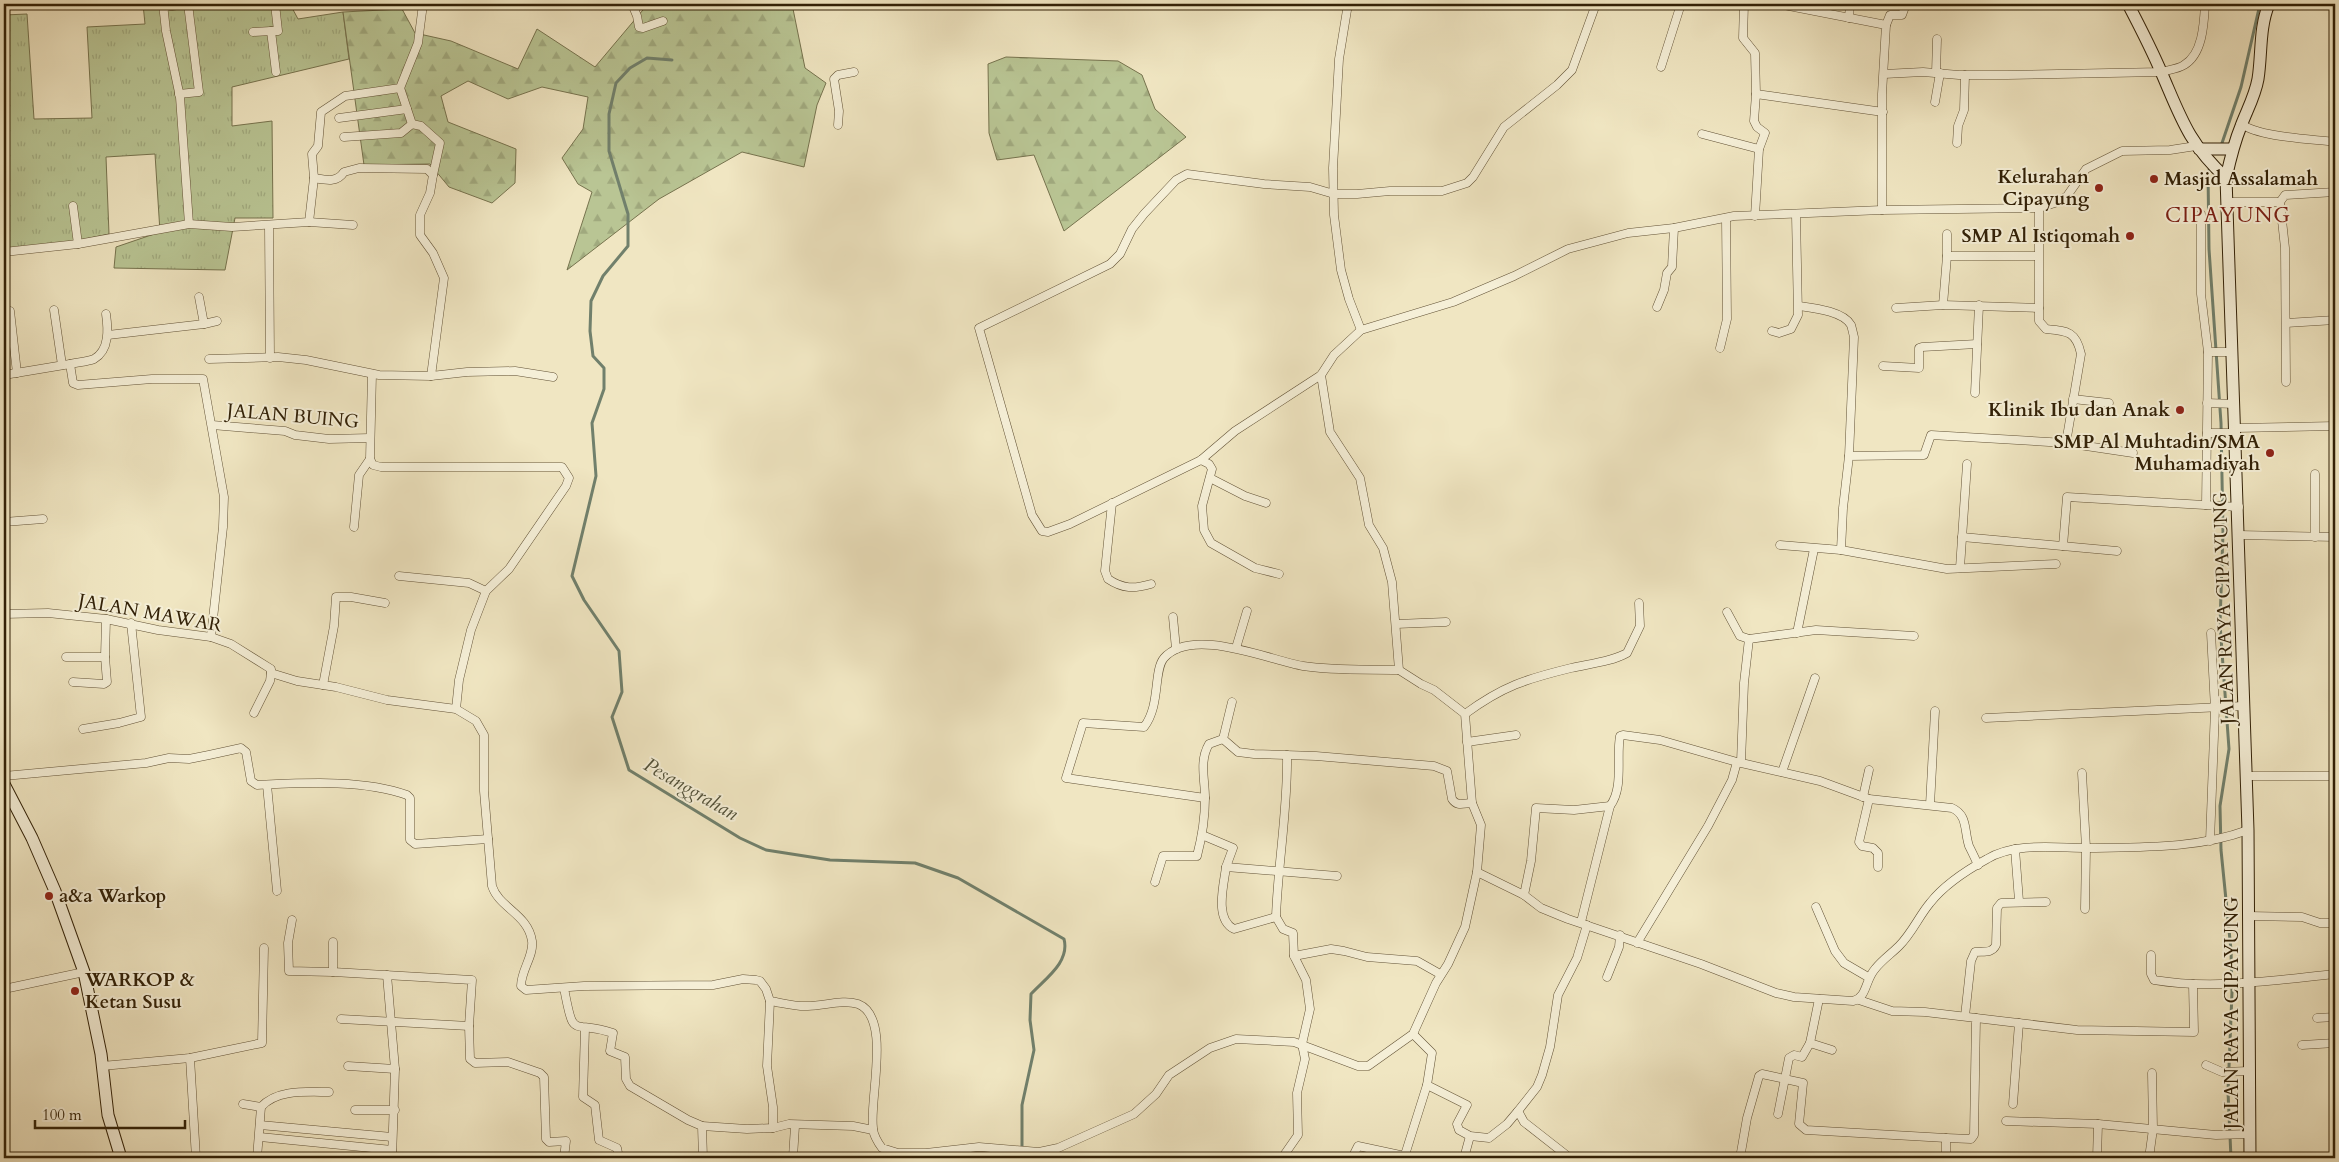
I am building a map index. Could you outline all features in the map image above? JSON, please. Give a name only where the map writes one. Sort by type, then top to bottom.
[{"type":"main road","points":[[2128,4],[2161,72],[2186,132],[2226,178]]},
{"type":"main road","name":"JALAN RAYA CIPAYUNG","points":[[2250,1158],[2249,1071],[2243,982],[2248,916],[2248,830],[2246,776],[2240,707],[2239,535],[2230,403],[2226,178],[2228,149],[2252,101],[2258,79],[2260,44],[2265,14],[2269,4]]},
{"type":"main road","points":[[2202,150],[2228,149]]},
{"type":"main road","points":[[4,784],[32,838],[55,892],[84,972],[102,1066],[108,1115],[120,1158]]},
{"type":"street","points":[[179,94],[199,92],[188,4],[164,6],[166,31],[179,94],[189,224]]},
{"type":"street","points":[[253,32],[278,31],[275,4]]},
{"type":"street","points":[[423,4],[418,42],[400,88],[412,124],[429,131],[440,143],[430,193],[420,215],[420,235],[433,253],[444,278],[431,376]]},
{"type":"street","points":[[632,4],[639,27],[643,28],[663,21]]},
{"type":"street","points":[[1348,4],[1339,59],[1333,168],[1334,194],[1341,270],[1349,299],[1361,330]]},
{"type":"street","points":[[1596,4],[1572,70],[1557,85],[1504,127],[1474,177],[1467,183],[1442,191],[1334,194],[1310,187],[1264,184],[1193,173],[1182,175],[1144,214],[1132,230],[1120,254],[1110,264],[979,328],[1032,515],[1042,530],[1048,532],[1070,524],[1200,460],[1235,431],[1321,375],[1334,355],[1361,330],[1453,302],[1514,276],[1568,249],[1628,233],[1674,228],[1726,218],[1882,210],[2039,208],[2058,202],[2067,196],[2086,169],[2122,151],[2202,150]]},
{"type":"street","points":[[1661,67],[1681,4]]},
{"type":"street","points":[[1744,4],[1743,38],[1755,53],[1756,94],[1754,121],[1757,127],[1765,133],[1759,149],[1755,216]]},
{"type":"street","points":[[1778,4],[1886,25]]},
{"type":"street","points":[[1849,18],[1850,4]]},
{"type":"street","points":[[1882,210],[1886,25],[1890,15],[1902,15],[1906,4]]},
{"type":"street","points":[[1884,74],[1938,73],[1965,75],[2161,72],[2183,66],[2190,60],[2199,44],[2204,27],[2205,4]]},
{"type":"street","points":[[271,31],[276,72]]},
{"type":"street","points":[[1935,102],[1938,73],[1937,38]]},
{"type":"street","points":[[838,125],[839,111],[834,79],[838,75],[854,72]]},
{"type":"street","points":[[1958,143],[1958,126],[1964,110],[1965,75]]},
{"type":"street","points":[[310,222],[314,178],[312,154],[318,146],[321,112],[345,96],[400,88]]},
{"type":"street","points":[[1756,94],[1883,112]]},
{"type":"street","points":[[339,118],[407,109]]},
{"type":"street","points":[[344,137],[401,133],[412,124]]},
{"type":"street","points":[[2242,124],[2247,128],[2262,132],[2335,142]]},
{"type":"street","points":[[1702,134],[1759,149]]},
{"type":"street","points":[[314,178],[332,180],[340,177],[344,172],[359,168],[427,169],[433,175]]},
{"type":"street","points":[[2286,382],[2285,248],[2280,202],[2285,195],[2335,192]]},
{"type":"street","points":[[2227,202],[2280,202]]},
{"type":"street","points":[[73,206],[78,244]]},
{"type":"street","points":[[2039,208],[2039,321],[2046,329],[2068,332],[2078,342],[2081,354],[2066,443]]},
{"type":"street","points":[[2201,214],[2202,294],[2210,352],[2210,505]]},
{"type":"street","points":[[1772,331],[1779,333],[1792,329],[1798,315],[1796,215]]},
{"type":"street","points":[[1720,348],[1727,318],[1726,218]]},
{"type":"street","points":[[4,252],[78,244],[189,224],[269,226],[310,222],[353,225]]},
{"type":"street","points":[[269,226],[270,358]]},
{"type":"street","points":[[1657,307],[1664,290],[1667,272],[1672,267],[1674,228]]},
{"type":"street","points":[[1942,305],[1947,256],[1947,234]]},
{"type":"street","points":[[1947,256],[2038,256]]},
{"type":"street","points":[[199,297],[204,324]]},
{"type":"street","points":[[1896,308],[1979,305],[2039,308]]},
{"type":"street","points":[[1975,393],[1979,305]]},
{"type":"street","points":[[1799,306],[1824,310],[1844,319],[1851,325],[1854,337],[1849,456],[1843,508],[1841,550]]},
{"type":"street","points":[[10,310],[17,373]]},
{"type":"street","points":[[54,310],[66,364]]},
{"type":"street","points":[[4,375],[94,358],[103,349],[108,336],[106,314]]},
{"type":"street","points":[[2286,323],[2335,320]]},
{"type":"street","points":[[108,336],[217,321]]},
{"type":"street","points":[[1883,366],[1919,368],[1919,348],[1977,344]]},
{"type":"street","points":[[2210,352],[2229,352]]},
{"type":"street","points":[[209,359],[270,358],[306,360],[372,374],[431,376],[467,372],[515,371],[553,376]]},
{"type":"street","name":"JALAN BUING","points":[[66,364],[73,383],[78,385],[152,379],[203,379],[205,399],[212,425],[285,431],[329,439],[370,438]]},
{"type":"street","points":[[372,374],[370,459],[373,465],[381,467],[562,467],[569,478],[566,486],[514,562],[486,591],[471,630],[459,680],[456,709],[476,721],[484,735],[484,791],[492,886],[496,896],[518,914],[528,928],[532,940],[528,963],[521,973],[521,986],[526,990],[534,991],[545,988],[584,986],[713,985],[743,979],[760,981],[766,989],[770,1002],[767,1066],[773,1107],[773,1128]]},
{"type":"street","points":[[1321,375],[1330,432],[1360,478],[1369,525],[1382,548],[1392,582],[1399,670]]},
{"type":"street","points":[[2073,399],[2109,403]]},
{"type":"street","points":[[2209,403],[2230,403]]},
{"type":"street","points":[[211,637],[223,526],[224,497],[212,425]]},
{"type":"street","points":[[2209,433],[2335,426]]},
{"type":"street","points":[[1849,456],[1924,455],[1930,434],[2066,443],[2133,453]]},
{"type":"street","points":[[354,527],[359,475],[370,459]]},
{"type":"street","points":[[1200,460],[1211,466],[1210,478],[1202,506],[1206,537],[1211,542],[1255,568],[1279,574]]},
{"type":"street","points":[[1960,568],[1967,464]]},
{"type":"street","points":[[2314,474],[2315,536]]},
{"type":"street","points":[[1210,478],[1245,496],[1266,503]]},
{"type":"street","points":[[2063,546],[2066,497],[2236,507]]},
{"type":"street","points":[[1112,503],[1106,571],[1108,579],[1118,586],[1135,589],[1150,584]]},
{"type":"street","points":[[4,522],[42,519]]},
{"type":"street","points":[[2239,535],[2335,537]]},
{"type":"street","points":[[1962,537],[2117,551]]},
{"type":"street","points":[[1780,545],[1841,550],[1946,569],[2056,564]]},
{"type":"street","points":[[1797,633],[1814,549]]},
{"type":"street","points":[[399,576],[469,583],[486,591]]},
{"type":"street","points":[[323,685],[334,626],[336,597],[351,597],[385,603]]},
{"type":"street","points":[[1465,714],[1492,694],[1506,687],[1538,676],[1626,653],[1640,626],[1639,603]]},
{"type":"street","points":[[1236,648],[1247,611]]},
{"type":"street","points":[[1728,612],[1740,636],[1749,639],[1816,630],[1914,636]]},
{"type":"street","name":"JALAN MAWAR","points":[[4,614],[48,613],[106,619],[158,630],[211,637],[231,644],[271,670],[271,674],[387,700],[456,709]]},
{"type":"street","points":[[1173,617],[1176,649]]},
{"type":"street","points":[[73,682],[104,684],[107,682],[105,657],[106,619]]},
{"type":"street","points":[[1396,624],[1446,622]]},
{"type":"street","points":[[83,729],[120,724],[141,717],[131,623]]},
{"type":"street","points":[[2211,633],[2218,708],[2212,841]]},
{"type":"street","points":[[1637,943],[1708,826],[1732,780],[1739,762],[1749,639]]},
{"type":"street","points":[[882,1148],[898,1153],[926,1153],[979,1147],[1007,1151],[1039,1152],[1058,1148],[1134,1114],[1156,1094],[1169,1075],[1210,1048],[1236,1039],[1269,1039],[1302,1044],[1364,1067],[1413,1034],[1440,974],[1448,964],[1465,927],[1477,872],[1481,825],[1472,802],[1465,714],[1434,690],[1409,678],[1399,670],[1332,669],[1302,666],[1236,648],[1188,646],[1176,649],[1162,660],[1156,703],[1146,724],[1141,727],[1083,723],[1066,778],[1205,798]]},
{"type":"street","points":[[66,658],[105,657]]},
{"type":"street","points":[[254,713],[270,681],[271,674]]},
{"type":"street","points":[[1782,772],[1815,678]]},
{"type":"street","points":[[1223,739],[1232,702]]},
{"type":"street","points":[[1986,718],[2240,707]]},
{"type":"street","points":[[1930,805],[1935,711]]},
{"type":"street","points":[[1467,742],[1516,735]]},
{"type":"street","points":[[1427,1085],[1466,1103],[1467,1105],[1457,1124],[1458,1128],[1470,1136],[1486,1138],[1494,1136],[1535,1091],[1550,1047],[1558,995],[1576,958],[1610,806],[1614,799],[1618,772],[1619,744],[1622,735],[1660,740],[1739,762],[1820,781],[1866,798],[1959,810],[1965,820],[1969,845],[1978,864]]},
{"type":"street","points":[[1154,882],[1163,856],[1197,856],[1202,835],[1205,798],[1203,760],[1209,744],[1223,739]]},
{"type":"street","points":[[1223,739],[1238,752],[1272,756],[1287,754],[1385,760],[1444,768],[1447,771],[1454,802],[1460,804],[1472,802]]},
{"type":"street","points":[[4,776],[146,763],[169,758],[189,758],[241,748],[246,752],[251,781],[257,785],[322,783],[401,793],[410,798],[410,840],[412,843],[488,839]]},
{"type":"street","points":[[1282,1158],[1298,1134],[1297,1093],[1305,1059],[1302,1044],[1310,1009],[1304,975],[1294,956],[1293,933],[1283,930],[1276,917],[1278,872],[1288,792],[1287,754]]},
{"type":"street","points":[[1869,770],[1859,842],[1862,846],[1873,848],[1878,853],[1878,867]]},
{"type":"street","points":[[2082,773],[2086,848],[2085,908]]},
{"type":"street","points":[[2246,776],[2335,776]]},
{"type":"street","points":[[267,785],[277,892]]},
{"type":"street","points":[[1524,895],[1532,861],[1536,808],[1574,810],[1610,806]]},
{"type":"street","points":[[1859,1000],[1864,994],[1868,977],[1884,958],[1899,946],[1931,901],[1988,858],[2016,849],[2146,847],[2212,841],[2248,830]]},
{"type":"street","points":[[1202,835],[1233,848],[1226,867],[1222,912],[1231,928],[1241,928],[1276,917]]},
{"type":"street","points":[[2016,849],[2020,901]]},
{"type":"street","points":[[1226,867],[1337,876]]},
{"type":"street","points":[[1477,872],[1524,895],[1541,908],[1701,964],[1776,993],[1819,999],[1859,1000],[1892,1011],[1965,1016],[2087,1031],[2194,1032],[2193,984]]},
{"type":"street","points":[[1965,1016],[1971,961],[1975,952],[1988,952],[1995,948],[1997,908],[2001,903],[2020,901],[2046,902]]},
{"type":"street","points":[[1816,907],[1828,938],[1839,957],[1850,968],[1868,977]]},
{"type":"street","points":[[2248,916],[2302,916],[2320,923],[2335,923]]},
{"type":"street","points":[[292,920],[288,943],[289,971],[472,980],[469,1026],[470,1059],[472,1062],[508,1062],[531,1069],[544,1076],[546,1139],[550,1142],[566,1141],[564,1158]]},
{"type":"street","points":[[1607,977],[1619,947],[1620,936]]},
{"type":"street","points":[[333,942],[333,972]]},
{"type":"street","points":[[102,1066],[190,1058],[262,1044],[264,948]]},
{"type":"street","points":[[1294,956],[1331,949],[1367,957],[1418,961],[1440,974]]},
{"type":"street","points":[[2152,955],[2151,974],[2154,980],[2175,984],[2222,984],[2335,974]]},
{"type":"street","points":[[4,989],[84,972]]},
{"type":"street","points":[[260,1137],[392,1154],[395,1069],[387,975]]},
{"type":"street","points":[[564,988],[570,1020],[577,1026],[613,1033],[610,1051],[626,1057],[626,1079],[635,1090],[688,1120],[702,1126],[747,1129],[773,1128],[783,1125],[853,1126],[873,1130]]},
{"type":"street","points":[[1778,1114],[1789,1058],[1794,1056],[1802,1057],[1810,1043],[1819,999]]},
{"type":"street","points":[[770,1002],[809,1006],[850,1002],[860,1005],[872,1016],[876,1040],[876,1083],[872,1104],[873,1130],[882,1148],[884,1158]]},
{"type":"street","points":[[2317,1018],[2335,1017]]},
{"type":"street","points":[[340,1018],[469,1026]]},
{"type":"street","points":[[1740,1158],[1747,1118],[1759,1076],[1765,1074],[1803,1084],[1799,1124],[1806,1130],[1971,1139],[1974,1134],[1976,1018]]},
{"type":"street","points":[[2013,1104],[2019,1023]]},
{"type":"street","points":[[585,1028],[583,1097],[594,1105],[599,1140],[617,1148],[619,1158]]},
{"type":"street","points":[[1404,1157],[1427,1085],[1432,1053],[1413,1034]]},
{"type":"street","points":[[1810,1043],[1832,1050]]},
{"type":"street","points":[[2302,1045],[2335,1043]]},
{"type":"street","points":[[190,1058],[196,1158]]},
{"type":"street","points":[[2206,1065],[2222,1072],[2249,1071]]},
{"type":"street","points":[[348,1066],[395,1069]]},
{"type":"street","points":[[2149,1158],[2153,1129],[2152,1073]]},
{"type":"street","points":[[257,1158],[261,1107],[266,1102],[292,1092],[329,1092]]},
{"type":"street","points":[[243,1104],[261,1107]]},
{"type":"street","points":[[355,1110],[395,1110]]},
{"type":"street","points":[[1518,1111],[1524,1122],[1570,1158]]},
{"type":"street","points":[[2006,1121],[2098,1124],[2221,1135],[2250,1134]]},
{"type":"street","points":[[2097,1158],[2098,1124]]},
{"type":"street","points":[[260,1125],[392,1137]]},
{"type":"street","points":[[702,1126],[703,1158]]},
{"type":"street","points":[[793,1157],[795,1126]]},
{"type":"street","points":[[1464,1158],[1470,1136]]},
{"type":"street","points":[[1946,1138],[1946,1158]]},
{"type":"street","points":[[1352,1158],[1358,1146],[1414,1158]]},
{"type":"green space","points":[[143,4],[290,4],[298,19],[343,12],[349,59],[232,87],[232,126],[272,121],[273,218],[235,218],[225,270],[114,268],[116,247],[160,232],[155,154],[106,157],[109,234],[4,256],[4,15],[27,14],[34,119],[92,118],[87,27],[145,24]]},
{"type":"green space","points":[[648,4],[792,4],[805,68],[826,83],[817,105],[804,167],[742,152],[659,199],[567,270],[592,192],[578,184],[562,158],[583,129],[588,97],[542,87],[508,99],[468,81],[441,96],[448,122],[516,149],[515,183],[492,203],[449,187],[430,164],[364,165],[343,12],[402,9],[415,33],[451,41],[518,69],[537,29],[595,67]]},
{"type":"green space","points":[[1006,57],[1118,61],[1142,75],[1155,109],[1186,137],[1064,231],[1034,155],[997,160],[989,133],[988,64]]},
{"type":"waterway","points":[[2221,146],[2241,87],[2260,4]]},
{"type":"waterway","name":"Pesanggrahan","points":[[672,60],[647,58],[630,68],[616,83],[609,114],[609,151],[628,214],[628,246],[603,276],[591,301],[590,331],[593,356],[604,368],[604,389],[592,423],[596,476],[572,576],[584,600],[619,651],[622,692],[612,717],[629,770],[740,838],[766,850],[830,860],[915,863],[958,878],[1064,939],[1065,947],[1060,962],[1050,976],[1031,994],[1030,1020],[1034,1050],[1022,1105],[1022,1158]]},
{"type":"waterway","points":[[2211,167],[2208,172],[2209,249],[2221,423],[2223,532],[2220,624],[2229,749],[2220,806],[2221,850],[2231,950],[2232,992],[2228,1092],[2231,1158]]},
{"type":"place","name":"Masjid Assalamah","points":[[2154,179]]},
{"type":"place","name":"Kelurahan Cipayung","points":[[2099,188]]},
{"type":"place","name":"SMP Al Istiqomah","points":[[2130,236]]},
{"type":"place","name":"Klinik Ibu dan Anak","points":[[2180,410]]},
{"type":"place","name":"SMP Al Muhtadin/SMA Muhamadiyah","points":[[2270,453]]},
{"type":"place","name":"a&a Warkop","points":[[49,896]]},
{"type":"place","name":"WARKOP & Ketan Susu","points":[[75,991]]},
{"type":"district","name":"CIPAYUNG","points":[[2228,215]]}]
